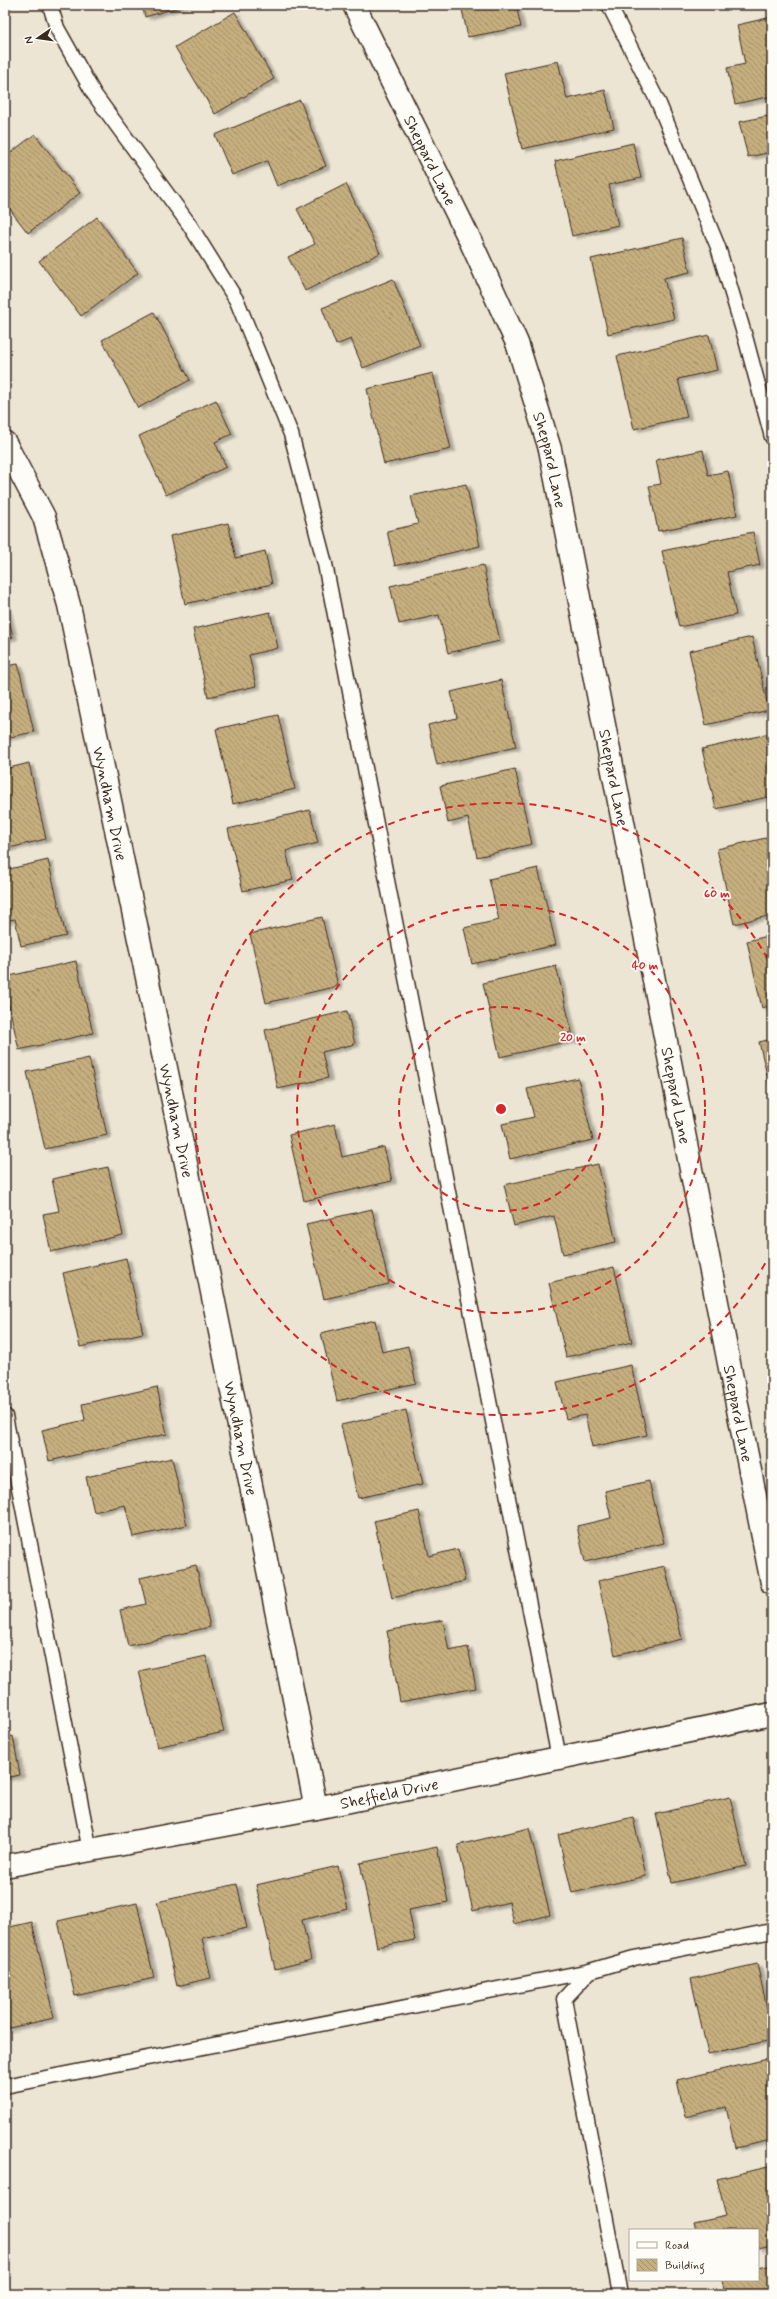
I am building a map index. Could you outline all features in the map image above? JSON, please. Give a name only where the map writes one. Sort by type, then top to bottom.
[{"type":"street","name":"Sheppard Lane","points":[[354,5],[470,240],[517,343],[550,449],[772,1583]]},
{"type":"street","name":"Wyndham Drive","points":[[5,443],[44,517],[69,605],[188,1173],[316,1808]]},
{"type":"street","name":"Sheffield Drive","points":[[5,1866],[316,1808],[772,1714]]},
{"type":"lane","points":[[50,5],[58,28],[94,94],[189,224],[237,301],[291,434],[325,564],[559,1758]]},
{"type":"lane","points":[[609,5],[659,104],[718,247],[746,340],[772,437]]},
{"type":"lane","points":[[5,1416],[90,1851]]},
{"type":"lane","points":[[5,2086],[590,1971],[634,1958],[772,1931]]},
{"type":"lane","points":[[590,1971],[564,1999],[620,2294]]},
{"type":"building","points":[[142,5],[186,5],[145,17]]},
{"type":"building","points":[[461,5],[516,5],[521,27],[468,37]]},
{"type":"building","points":[[235,12],[274,79],[215,114],[175,47]]},
{"type":"building","points":[[772,17],[772,96],[735,104],[727,68],[745,64],[737,25]]},
{"type":"building","points":[[558,61],[567,99],[605,90],[614,128],[522,149],[504,73]]},
{"type":"building","points":[[300,100],[326,166],[277,186],[267,161],[232,175],[215,135]]},
{"type":"building","points":[[772,115],[772,152],[748,157],[739,122]]},
{"type":"building","points":[[35,134],[80,193],[28,233],[5,203],[5,157]]},
{"type":"building","points":[[633,143],[641,178],[609,185],[618,225],[572,236],[555,161]]},
{"type":"building","points":[[346,184],[380,253],[305,291],[288,257],[315,244],[297,209]]},
{"type":"building","points":[[97,217],[138,273],[81,316],[39,261]]},
{"type":"building","points":[[682,238],[690,272],[664,278],[674,319],[608,334],[591,259]]},
{"type":"building","points":[[393,279],[420,345],[363,368],[351,339],[336,345],[322,308]]},
{"type":"building","points":[[154,312],[190,380],[138,408],[102,340]]},
{"type":"building","points":[[709,335],[717,370],[678,379],[687,417],[634,429],[617,356]]},
{"type":"building","points":[[433,373],[451,449],[384,464],[367,389]]},
{"type":"building","points":[[216,400],[232,434],[215,442],[226,467],[166,495],[139,436]]},
{"type":"building","points":[[703,450],[708,475],[728,471],[737,515],[658,531],[649,486],[661,484],[656,460]]},
{"type":"building","points":[[466,484],[480,546],[395,566],[387,531],[418,524],[411,496]]},
{"type":"building","points":[[228,523],[236,558],[265,551],[272,584],[185,604],[170,536]]},
{"type":"building","points":[[753,532],[760,565],[727,572],[736,615],[679,627],[662,551]]},
{"type":"building","points":[[483,565],[500,641],[448,653],[439,615],[399,624],[390,586]]},
{"type":"building","points":[[5,603],[13,637],[5,639]]},
{"type":"building","points":[[270,612],[278,648],[249,655],[256,686],[208,697],[193,629]]},
{"type":"building","points":[[752,637],[769,710],[706,725],[689,651]]},
{"type":"building","points":[[18,664],[34,732],[5,738],[5,666]]},
{"type":"building","points":[[501,680],[516,747],[437,765],[428,725],[457,718],[451,692]]},
{"type":"building","points":[[278,715],[295,789],[233,804],[216,729]]},
{"type":"building","points":[[772,733],[772,796],[716,809],[702,749]]},
{"type":"building","points":[[29,763],[46,839],[5,849],[5,769]]},
{"type":"building","points":[[515,769],[532,844],[477,857],[468,818],[448,823],[440,786]]},
{"type":"building","points":[[310,810],[318,843],[286,851],[293,880],[243,891],[228,829]]},
{"type":"building","points":[[770,837],[772,847],[772,915],[734,924],[717,849]]},
{"type":"building","points":[[48,860],[66,936],[21,946],[15,919],[5,921],[5,870]]},
{"type":"building","points":[[538,868],[556,945],[472,964],[464,928],[499,920],[489,879]]},
{"type":"building","points":[[322,917],[338,986],[266,1003],[250,934]]},
{"type":"building","points":[[772,935],[772,1005],[762,1008],[747,941]]},
{"type":"building","points":[[76,961],[93,1033],[19,1050],[5,988],[5,977]]},
{"type":"building","points":[[556,966],[574,1040],[500,1057],[483,983]]},
{"type":"building","points":[[347,1011],[355,1044],[322,1052],[328,1078],[278,1089],[265,1030]]},
{"type":"building","points":[[772,1039],[772,1096],[759,1042]]},
{"type":"building","points":[[89,1058],[107,1135],[45,1149],[27,1072]]},
{"type":"building","points":[[578,1078],[593,1140],[510,1159],[502,1124],[534,1117],[527,1089]]},
{"type":"building","points":[[335,1124],[342,1157],[384,1147],[392,1181],[304,1201],[289,1135]]},
{"type":"building","points":[[598,1164],[616,1242],[563,1254],[554,1216],[514,1226],[504,1185]]},
{"type":"building","points":[[108,1167],[123,1235],[51,1252],[43,1214],[59,1211],[52,1179]]},
{"type":"building","points":[[372,1209],[389,1284],[324,1299],[306,1224]]},
{"type":"building","points":[[126,1258],[143,1333],[80,1347],[63,1273]]},
{"type":"building","points":[[614,1267],[632,1342],[566,1357],[549,1283]]},
{"type":"building","points":[[375,1320],[382,1352],[408,1346],[416,1383],[337,1401],[321,1333]]},
{"type":"building","points":[[631,1365],[647,1435],[592,1447],[585,1415],[566,1419],[557,1382]]},
{"type":"building","points":[[157,1387],[167,1434],[49,1461],[42,1430],[85,1420],[82,1404]]},
{"type":"building","points":[[406,1410],[423,1484],[358,1498],[341,1425]]},
{"type":"building","points":[[172,1458],[187,1525],[133,1537],[125,1505],[94,1512],[86,1477]]},
{"type":"building","points":[[649,1481],[664,1543],[585,1562],[577,1526],[611,1518],[605,1491]]},
{"type":"building","points":[[419,1511],[429,1556],[458,1549],[465,1581],[392,1598],[374,1521]]},
{"type":"building","points":[[196,1565],[210,1627],[128,1646],[120,1610],[146,1604],[140,1578]]},
{"type":"building","points":[[665,1566],[682,1639],[615,1655],[598,1581]]},
{"type":"building","points":[[443,1620],[449,1651],[468,1647],[476,1688],[400,1702],[387,1631]]},
{"type":"building","points":[[206,1656],[224,1732],[157,1747],[139,1671]]},
{"type":"building","points":[[13,1736],[20,1775],[5,1778],[5,1738]]},
{"type":"building","points":[[730,1797],[746,1866],[672,1883],[656,1814]]},
{"type":"building","points":[[633,1817],[646,1876],[572,1893],[558,1835]]},
{"type":"building","points":[[529,1828],[550,1915],[514,1924],[509,1902],[473,1911],[458,1845]]},
{"type":"building","points":[[437,1847],[448,1902],[409,1910],[415,1940],[377,1947],[360,1863]]},
{"type":"building","points":[[338,1866],[348,1909],[302,1920],[311,1960],[275,1969],[256,1885]]},
{"type":"building","points":[[237,1884],[247,1928],[202,1938],[211,1978],[177,1986],[157,1902]]},
{"type":"building","points":[[137,1903],[154,1978],[75,1996],[58,1921]]},
{"type":"building","points":[[32,1922],[54,2018],[5,2029],[5,1928]]},
{"type":"building","points":[[757,1964],[772,2030],[772,2040],[708,2054],[691,1979]]},
{"type":"building","points":[[772,2058],[772,2140],[735,2148],[726,2107],[685,2117],[677,2080]]},
{"type":"building","points":[[772,2166],[772,2245],[759,2248],[759,2229],[696,2229],[694,2223],[726,2216],[717,2179]]},
{"type":"building","points":[[772,2265],[772,2294],[725,2294],[722,2281],[759,2281],[759,2268]]}]
